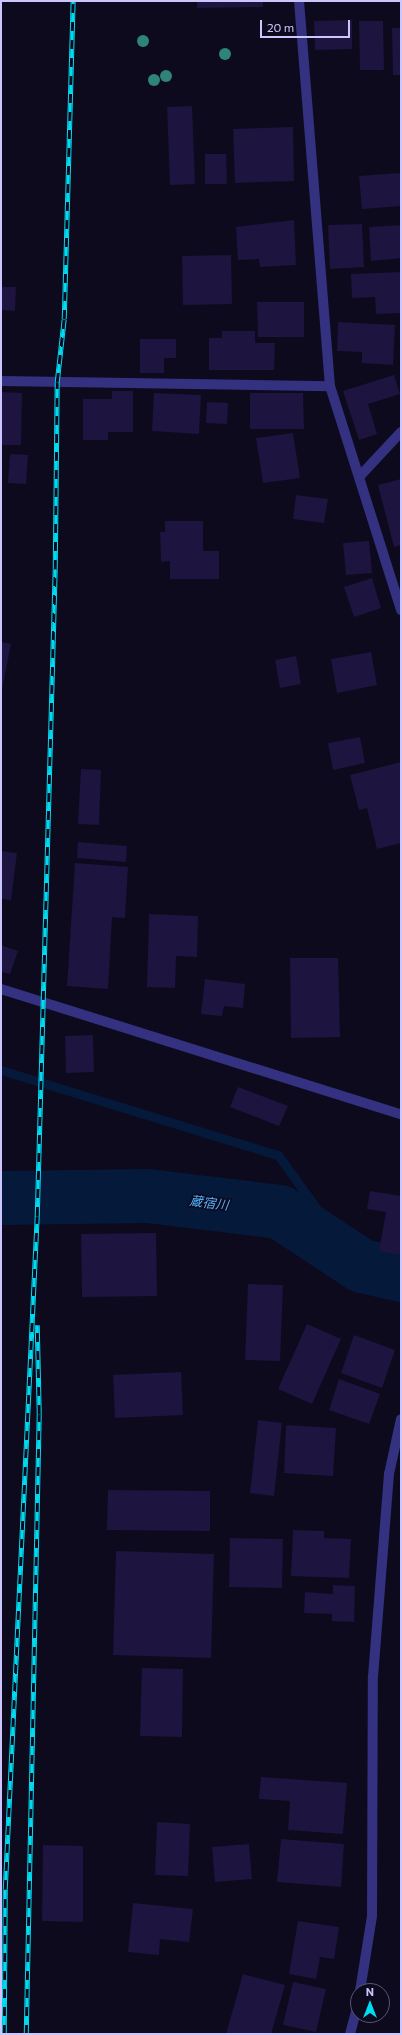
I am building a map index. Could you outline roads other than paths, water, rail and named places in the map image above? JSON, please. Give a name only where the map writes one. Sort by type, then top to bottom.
[{"type":"street","points":[[299,1],[330,386],[360,476],[401,610]]},
{"type":"street","points":[[1,381],[330,386]]},
{"type":"street","points":[[360,476],[401,432]]},
{"type":"street","points":[[1,988],[401,1114]]},
{"type":"street","points":[[361,1983],[372,1916],[373,1677],[389,1474],[401,1419]]},
{"type":"street","points":[[350,2034],[353,2023]]},
{"type":"water","points":[[401,1870],[401,2034],[400,2034]]},
{"type":"waterway","points":[[1,1070],[278,1155],[350,1255],[401,1267]]},
{"type":"waterway","name":"蔵宿川","points":[[1,1198],[148,1196],[280,1212],[362,1266],[401,1275]]},
{"type":"railway","points":[[4,2034],[5,1889],[37,1216],[55,569],[57,382],[64,319],[73,1]]},
{"type":"railway","points":[[26,2034],[39,1414],[37,1325]]}]
